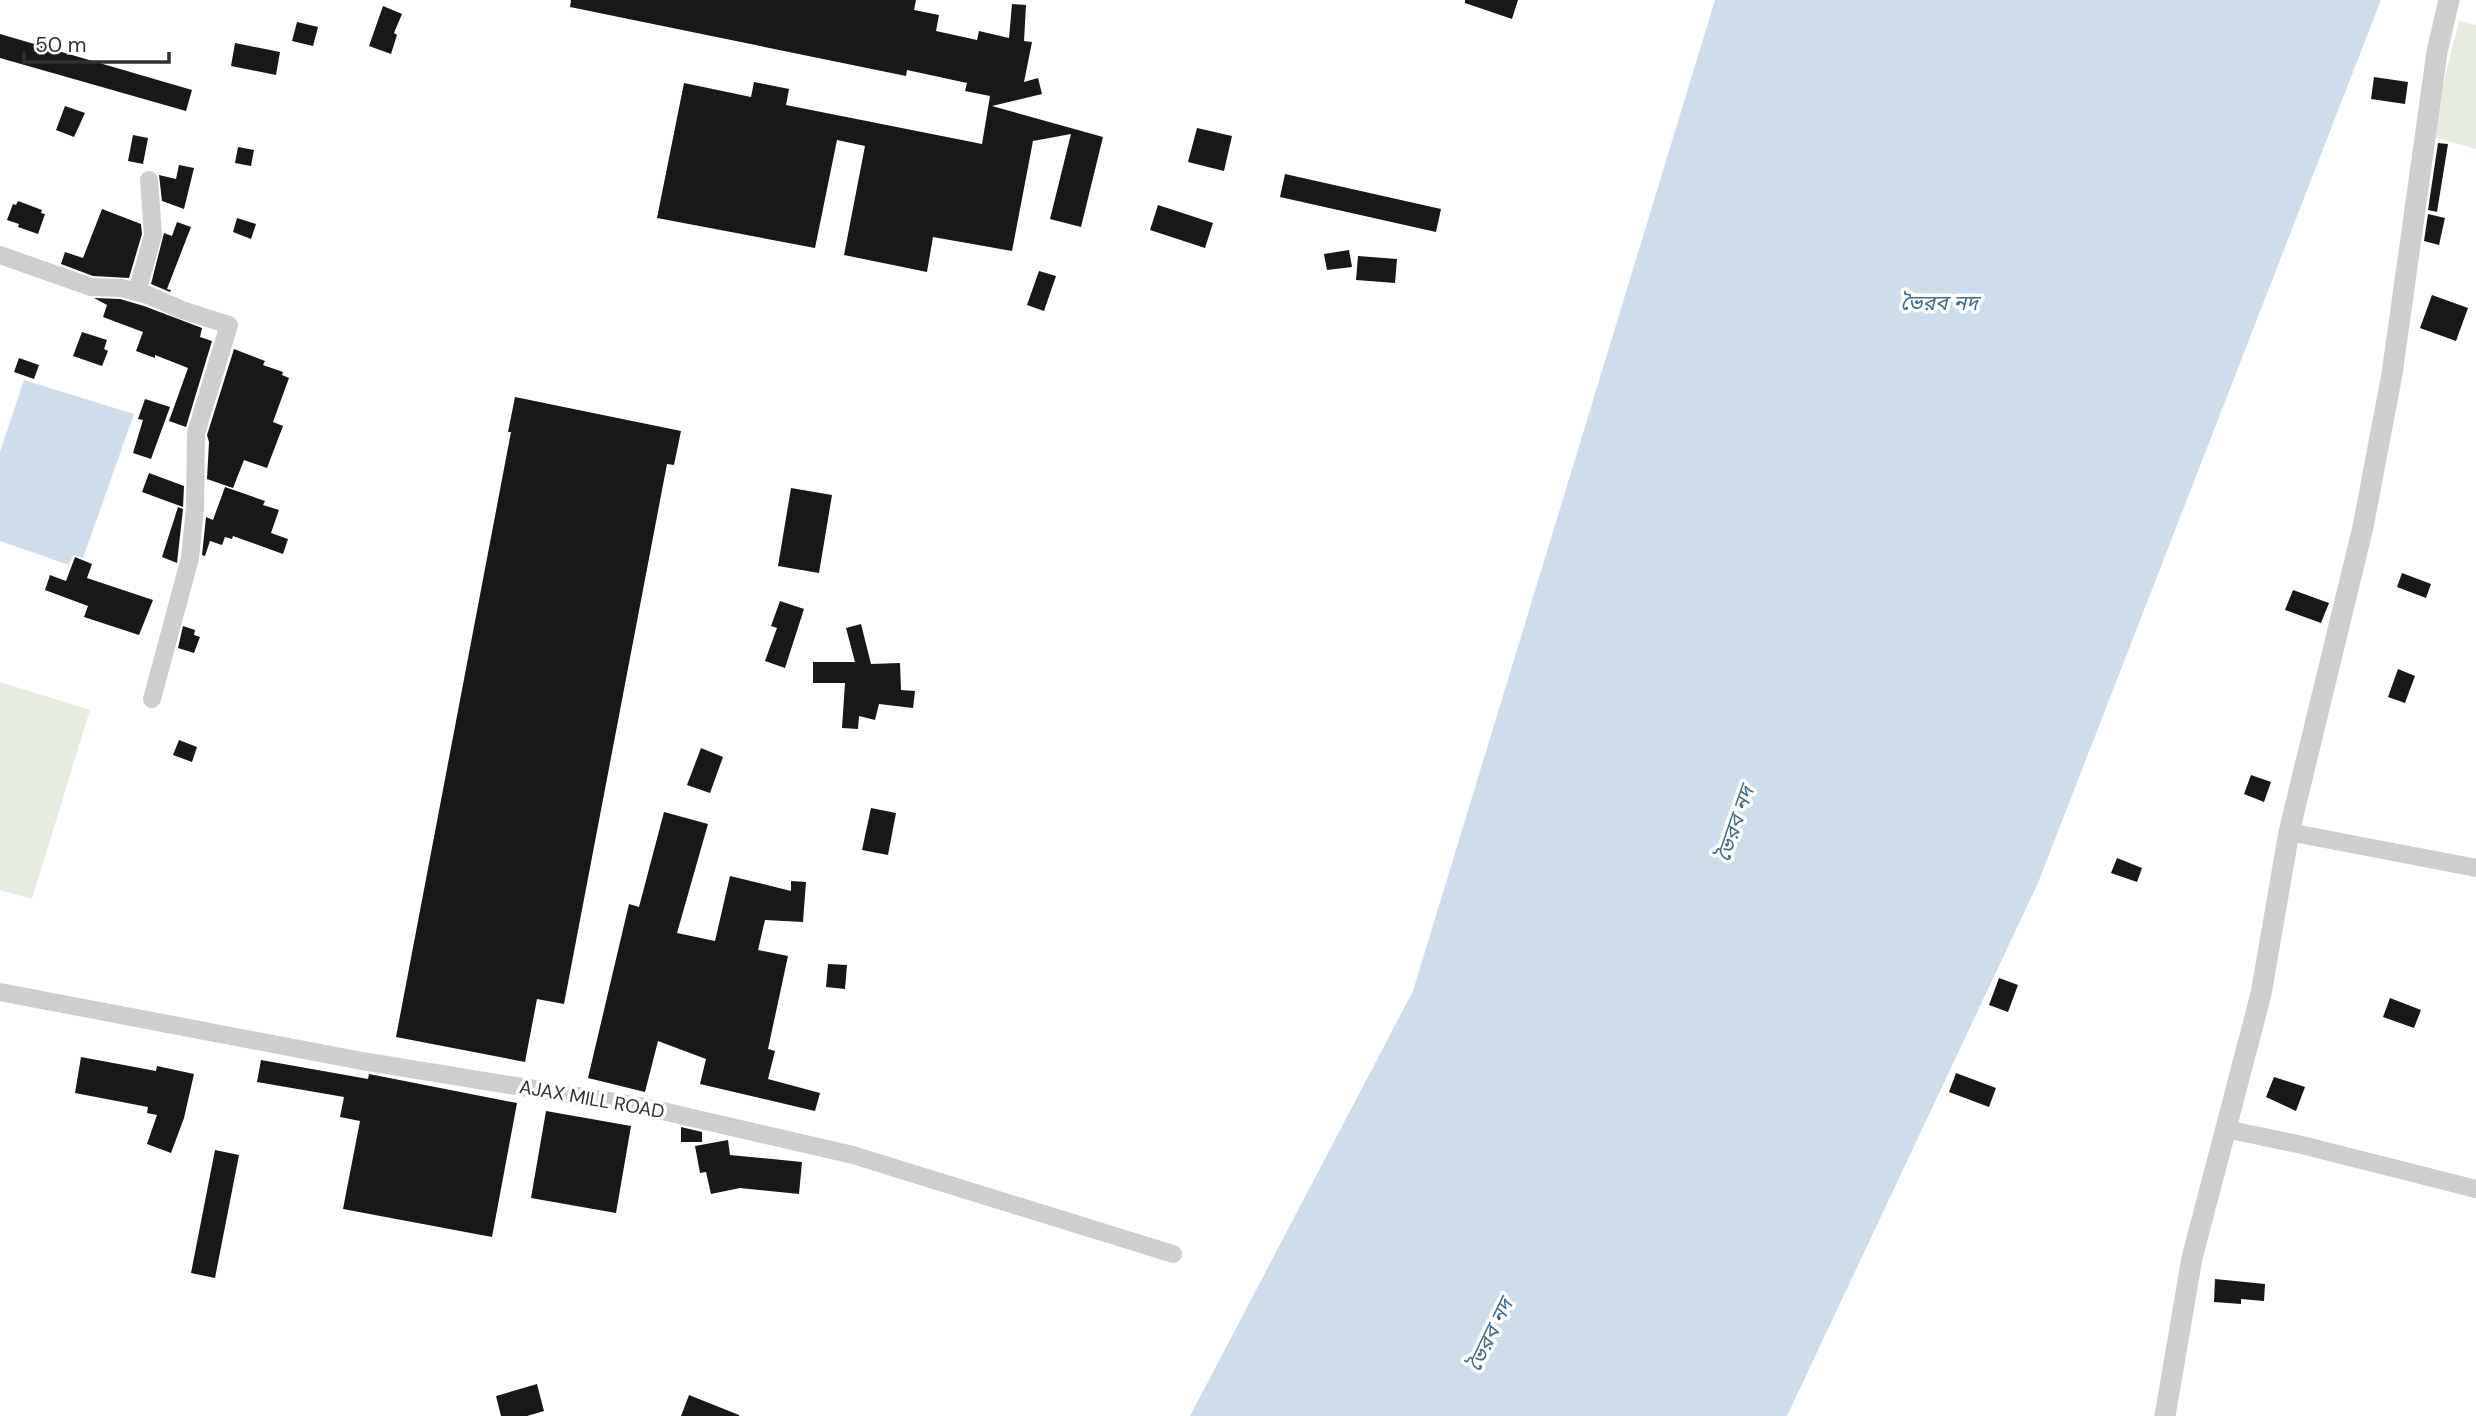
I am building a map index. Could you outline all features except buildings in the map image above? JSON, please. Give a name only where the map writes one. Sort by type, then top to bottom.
[{"type":"street","points":[[2165,1416],[2192,1258],[2261,994],[2289,832],[2366,514],[2392,374],[2435,65],[2449,0]]},
{"type":"street","points":[[137,292],[153,235],[149,180]]},
{"type":"street","points":[[0,256],[91,287],[122,288],[137,292],[229,325],[196,433],[195,508],[190,558],[152,699]]},
{"type":"street","points":[[2289,832],[2476,868]]},
{"type":"street","name":"AJAX MILL ROAD","points":[[0,992],[362,1061],[645,1107],[853,1155],[1173,1254]]},
{"type":"street","points":[[2226,1129],[2302,1145],[2476,1189]]},
{"type":"shaded area","points":[[2459,21],[2476,25],[2476,149],[2430,136]]},
{"type":"shaded area","points":[[0,682],[90,710],[32,899],[0,890]]},
{"type":"water","name":"ভৈরব নদ","points":[[1715,0],[2381,0],[2038,883],[1787,1416],[1190,1416],[1413,991]]},
{"type":"water","points":[[24,380],[134,414],[83,558],[73,555],[69,565],[0,541],[0,452]]}]
